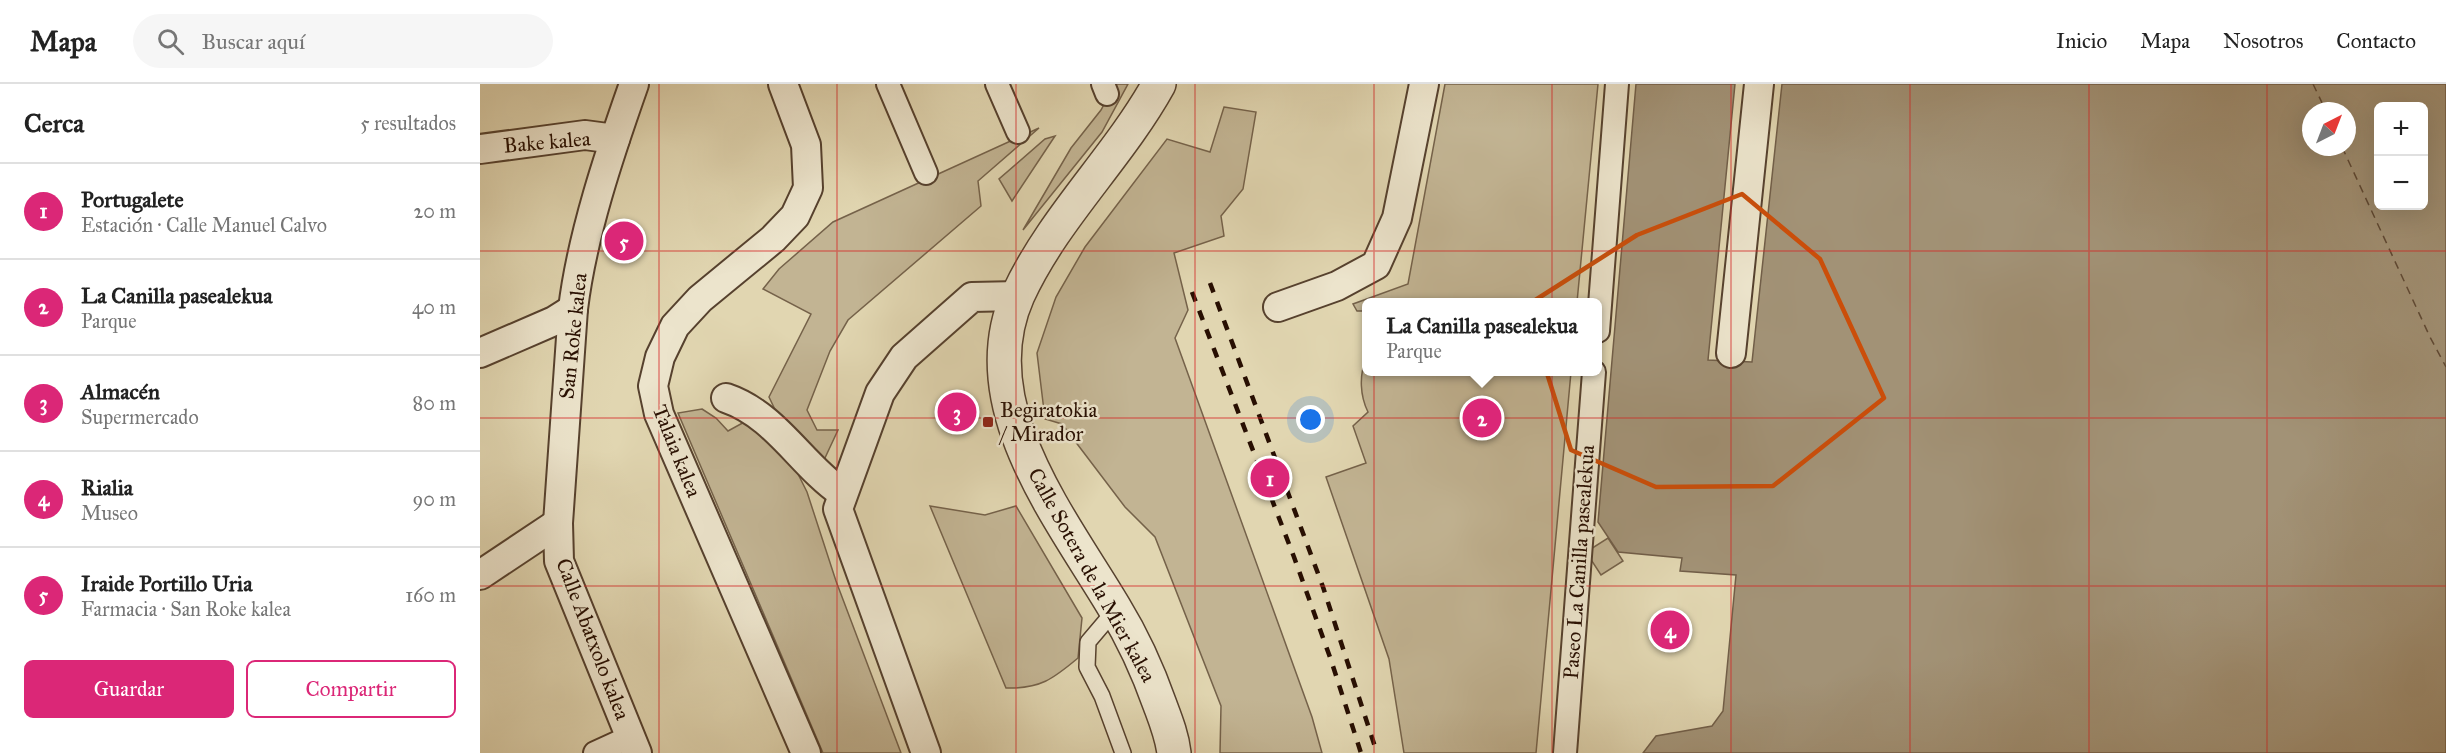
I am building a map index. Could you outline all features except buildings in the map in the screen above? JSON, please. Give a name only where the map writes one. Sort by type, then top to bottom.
[{"type":"street","name":"San Roke kalea","points":[[558,523],[577,276],[615,139],[634,84]]},
{"type":"street","name":"Talaia kalea","points":[[783,84],[806,145],[808,188],[795,216],[773,239],[700,299],[675,327],[660,357],[653,386],[659,414],[806,753]]},
{"type":"street","points":[[888,84],[926,173]]},
{"type":"street","points":[[997,84],[1018,132]]},
{"type":"street","name":"Calle Sotera de la Mier kalea","points":[[1159,84],[1141,117],[1047,241],[1018,296],[1007,334],[1005,365],[1006,389],[1018,435],[1043,491],[1116,609],[1150,677],[1172,739],[1174,753]]},
{"type":"street","points":[[1278,307],[1337,286],[1376,265],[1397,218],[1424,84]]},
{"type":"street","points":[[1601,298],[1617,84]]},
{"type":"street","points":[[1731,353],[1759,84]]},
{"type":"street","name":"Bake kalea","points":[[480,149],[585,135],[615,139]]},
{"type":"street","points":[[840,501],[880,393],[904,357],[972,297],[1018,296]]},
{"type":"street","points":[[480,353],[554,321],[573,309]]},
{"type":"street","name":"Paseo La Canilla pasealekua","points":[[1565,753],[1594,376]]},
{"type":"street","points":[[726,398],[737,402],[778,430],[828,483],[840,501],[927,753]]},
{"type":"street","points":[[480,575],[558,523]]},
{"type":"street","name":"Calle Abatxolo kalea","points":[[558,523],[559,561],[634,745]]},
{"type":"street","points":[[595,753],[634,745]]},
{"type":"lane","points":[[1116,609],[1088,642],[1087,667],[1102,696],[1123,753]]},
{"type":"highlighted area","points":[[1742,194],[1820,259],[1884,398],[1773,486],[1656,487],[1571,450],[1526,306],[1637,235]]},
{"type":"shaded area","points":[[1115,84],[1128,84],[1102,132],[1023,230],[1071,148],[1101,110]]},
{"type":"shaded area","points":[[1445,84],[1598,84],[1577,298],[1370,298],[1408,284]]},
{"type":"shaded area","points":[[1636,84],[1735,84],[1708,360],[1752,362],[1782,84],[2446,84],[2446,753],[1643,753],[1656,736],[1712,726],[1723,711],[1736,575],[1680,571],[1682,558],[1618,552],[1598,522]]},
{"type":"shaded area","points":[[1224,107],[1256,112],[1243,189],[1221,216],[1224,236],[1174,253],[1188,310],[1175,338],[1312,717],[1322,753],[1220,753],[1221,706],[1155,537],[1125,507],[1062,424],[1045,419],[1037,353],[1056,297],[1085,247],[1167,139],[1210,152]]},
{"type":"shaded area","points":[[1039,128],[978,181],[981,206],[848,320],[830,351],[807,410],[817,430],[838,430],[824,460],[779,418],[769,397],[811,314],[763,289],[779,269],[833,222]]},
{"type":"shaded area","points":[[1055,136],[1012,201],[999,179],[1045,139]]},
{"type":"shaded area","points":[[1362,301],[1362,311],[1357,311],[1353,304]]},
{"type":"shaded area","points":[[1362,372],[1362,376],[1571,376],[1536,753],[1404,753],[1389,659],[1326,477],[1366,463],[1353,426],[1368,412],[1361,385]]},
{"type":"shaded area","points":[[702,409],[716,418],[728,431],[748,420],[794,466],[807,492],[836,581],[901,753],[823,753],[678,413]]},
{"type":"shaded area","points":[[930,506],[985,515],[1016,506],[1082,618],[1078,658],[1045,681],[1028,687],[1006,688]]},
{"type":"shaded area","points":[[1608,538],[1623,561],[1601,575],[1586,552]]},
{"type":"ferry route","points":[[2313,84],[2322,102]]},
{"type":"ferry route","points":[[2346,156],[2446,367]]},
{"type":"railway","points":[[1210,283],[1323,587],[1377,753]]},
{"type":"railway","points":[[1192,292],[1294,557],[1361,753]]},
{"type":"place","name":"Iraide Portillo Uria","points":[[624,241]]},
{"type":"place","name":"Almacén","points":[[957,412]]},
{"type":"place","name":"La Canilla pasealekua","points":[[1482,418]]},
{"type":"place","name":"Begiratokia / Mirador","points":[[988,422]]},
{"type":"place","name":"Portugalete","points":[[1270,478]]},
{"type":"place","name":"Rialia","points":[[1670,630]]}]
